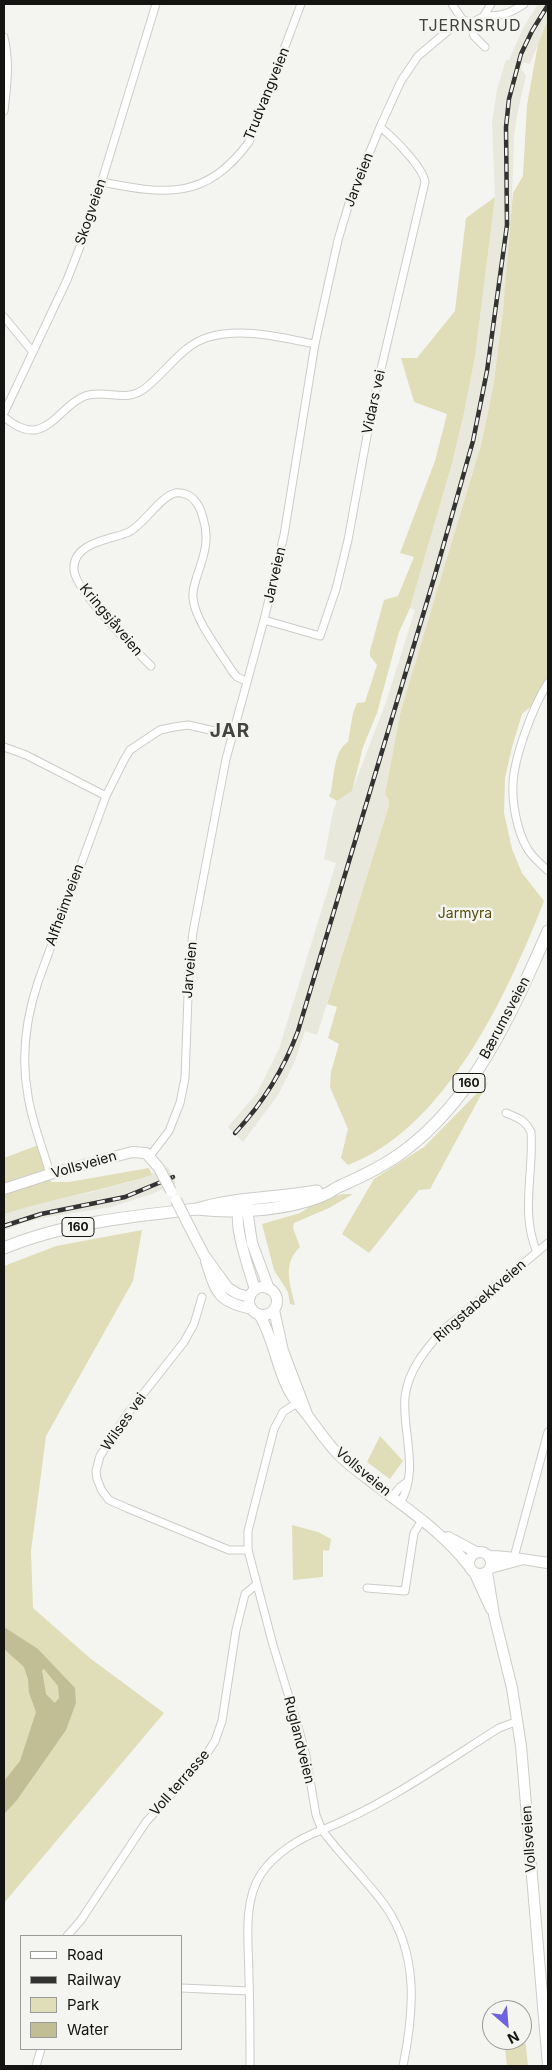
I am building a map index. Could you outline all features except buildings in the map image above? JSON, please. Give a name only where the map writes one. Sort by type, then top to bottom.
[{"type":"main road","name":"Bærumsveien","points":[[4,1248],[37,1237],[88,1225],[198,1209],[211,1205],[243,1206],[335,1188],[371,1172],[421,1137],[450,1108],[469,1082],[497,1036],[519,996],[548,931]]},
{"type":"main road","name":"Vollsveien","points":[[4,1189],[125,1153],[137,1152],[150,1156]]},
{"type":"main road","points":[[150,1156],[159,1168],[204,1255],[214,1284],[222,1298],[234,1305],[268,1314],[274,1310],[277,1298],[269,1289],[252,1243],[243,1206]]},
{"type":"main road","points":[[243,1206],[237,1225],[253,1294],[255,1312]]},
{"type":"main road","points":[[204,1255],[233,1292],[253,1294],[264,1288],[269,1289]]},
{"type":"main road","name":"Vollsveien","points":[[274,1310],[283,1351],[299,1401]]},
{"type":"main road","name":"Vollsveien","points":[[255,1312],[268,1331],[282,1374],[307,1414],[336,1452],[351,1466],[424,1522],[455,1550],[472,1569],[494,1615]]},
{"type":"main road","name":"Vollsveien","points":[[424,1522],[476,1552]]},
{"type":"main road","points":[[489,1570],[491,1561],[484,1552],[476,1552],[470,1557],[472,1569],[480,1574],[516,1559]]},
{"type":"main road","points":[[488,1556],[548,1563]]},
{"type":"main road","name":"Vollsveien","points":[[489,1570],[494,1615],[518,1721],[526,1793],[540,1986],[548,2066]]},
{"type":"street","name":"Skogveien","points":[[4,413],[67,280],[88,226],[156,4]]},
{"type":"street","name":"Trudvangveien","points":[[102,182],[141,190],[179,190],[194,187],[216,177],[236,160],[252,135],[301,4]]},
{"type":"street","points":[[452,4],[462,19],[471,23],[480,20],[491,4]]},
{"type":"street","points":[[485,15],[506,14],[524,4]]},
{"type":"street","name":"Jarveien","points":[[150,1156],[169,1131],[180,1103],[185,1078],[189,968],[193,932],[232,734],[264,620],[284,535],[315,344],[326,285],[338,240],[350,200],[401,81],[412,62],[462,19]]},
{"type":"street","points":[[471,23],[474,36],[485,48]]},
{"type":"street","points":[[4,38],[7,49],[7,84],[4,111]]},
{"type":"street","name":"Vidars vei","points":[[264,620],[320,636],[336,590],[346,549],[373,403],[424,186],[424,178],[420,170],[389,134],[380,127]]},
{"type":"street","points":[[4,317],[32,351]]},
{"type":"street","points":[[4,417],[16,426],[33,430],[42,428],[68,406],[87,395],[125,396],[134,394],[144,388],[187,348],[199,340],[212,336],[232,333],[252,334],[315,344]]},
{"type":"street","name":"Kringsjåveien","points":[[151,666],[87,594],[74,571],[75,561],[84,549],[91,545],[129,532],[138,526],[163,501],[175,493],[186,494],[192,497],[199,506],[206,526],[207,540],[206,551],[192,596],[194,606],[201,621],[232,671],[237,677],[246,681]]},
{"type":"street","points":[[547,870],[528,850],[523,840],[516,812],[513,785],[517,759],[548,683]]},
{"type":"street","name":"Alfheimveien","points":[[50,1174],[28,1096],[25,1063],[26,1029],[30,1007],[38,982],[106,796],[130,750],[160,730],[188,725],[232,734]]},
{"type":"street","points":[[4,747],[26,755],[106,796]]},
{"type":"street","points":[[506,1114],[520,1118],[531,1132],[528,1219],[537,1252]]},
{"type":"street","name":"Ringstabekkveien","points":[[396,1500],[407,1492],[410,1463],[405,1397],[415,1366],[443,1330],[537,1252],[547,1246]]},
{"type":"street","name":"Wilses vei","points":[[202,1297],[194,1324],[184,1342],[128,1413],[100,1456],[96,1471],[97,1480],[109,1500],[229,1550],[248,1550]]},
{"type":"street","name":"Ruglandveien","points":[[299,1401],[283,1412],[274,1429],[248,1532],[248,1550],[275,1654],[306,1756],[316,1815],[322,1830]]},
{"type":"street","points":[[516,1559],[548,1432]]},
{"type":"street","points":[[367,1588],[405,1591],[414,1533],[424,1522]]},
{"type":"street","name":"Voll terrasse","points":[[68,1935],[82,1920],[146,1822],[204,1758],[215,1740],[222,1721],[236,1630],[245,1594],[257,1584]]},
{"type":"street","points":[[250,2066],[248,1923],[254,1889],[261,1874],[270,1863],[308,1835],[337,1824],[395,1793],[498,1728],[518,1721]]},
{"type":"street","points":[[322,1830],[386,1907],[397,1927],[406,1952],[413,1993],[412,2020],[402,2066]]},
{"type":"street","points":[[182,1988],[249,1991]]},
{"type":"street","points":[[36,2066],[41,2050]]},
{"type":"shaded area","points":[[538,4],[548,4],[548,19],[530,64],[523,62],[521,68],[526,76],[514,137],[511,231],[493,388],[481,445],[401,710],[386,797],[389,800],[389,805],[317,1035],[305,1031],[294,1063],[278,1095],[243,1142],[228,1127],[257,1093],[279,1049],[336,863],[324,859],[333,811],[337,801],[352,791],[386,702],[415,610],[410,608],[451,467],[475,357],[495,197],[492,122],[497,89],[506,60],[509,60],[523,28]]},
{"type":"shaded area","points":[[168,1167],[176,1183],[152,1194],[111,1207],[23,1223],[4,1231],[4,1214],[44,1201],[88,1193],[130,1182]]},
{"type":"green space","name":"Jarmyra","points":[[548,19],[548,695],[545,694],[522,714],[505,778],[504,813],[512,849],[522,873],[544,901],[512,976],[492,1015],[469,1054],[444,1089],[415,1121],[383,1147],[348,1165],[341,1158],[348,1129],[330,1087],[331,1072],[339,1044],[328,1038],[337,1007],[327,1004],[389,805],[389,800],[385,795],[401,710],[481,445],[493,388],[503,311],[513,193],[523,176],[527,105],[538,44]]},
{"type":"green space","points":[[495,197],[475,357],[451,467],[410,608],[399,632],[377,713],[363,747],[352,791],[337,801],[329,796],[337,757],[343,746],[348,742],[353,713],[357,703],[365,702],[377,665],[370,656],[370,651],[384,600],[398,596],[414,557],[400,553],[435,461],[447,414],[414,402],[401,358],[417,358],[455,311],[466,218]]},
{"type":"green space","points":[[488,1082],[430,1189],[419,1190],[369,1253],[342,1234],[374,1179],[424,1147]]},
{"type":"green space","points":[[41,1144],[51,1182],[69,1182],[149,1168],[152,1175],[4,1214],[4,1158]]},
{"type":"green space","points":[[342,1194],[353,1194],[329,1208],[294,1223],[293,1228],[300,1247],[294,1253],[289,1267],[295,1305],[290,1304],[288,1292],[274,1270],[262,1224],[300,1213],[317,1202]]},
{"type":"green space","points":[[142,1230],[133,1281],[46,1436],[31,1551],[33,1608],[91,1659],[164,1713],[4,1903],[4,1266],[56,1246]]},
{"type":"green space","points":[[380,1436],[403,1461],[390,1479],[367,1462]]},
{"type":"green space","points":[[292,1525],[318,1532],[331,1539],[329,1551],[323,1550],[323,1577],[293,1580]]},
{"type":"green space","points":[[505,2050],[526,2050],[528,2066],[507,2066]]},
{"type":"water","points":[[4,1627],[38,1649],[75,1688],[76,1703],[66,1730],[17,1800],[4,1814],[4,1781],[20,1761],[36,1712],[29,1693],[28,1679],[24,1667],[4,1649]],"holes":[[[44,1669],[58,1686],[59,1698],[55,1703],[46,1694],[42,1670]]]},
{"type":"railway","points":[[235,1133],[264,1098],[286,1059],[298,1031],[435,575],[473,441],[487,371],[507,225],[506,127],[509,99],[521,54],[548,5]]},
{"type":"railway","points":[[4,1226],[41,1214],[125,1197],[173,1177]]},
{"type":"district","name":"TJERNSRUD","points":[[470,26]]},
{"type":"district","name":"JAR","points":[[230,731]]}]
